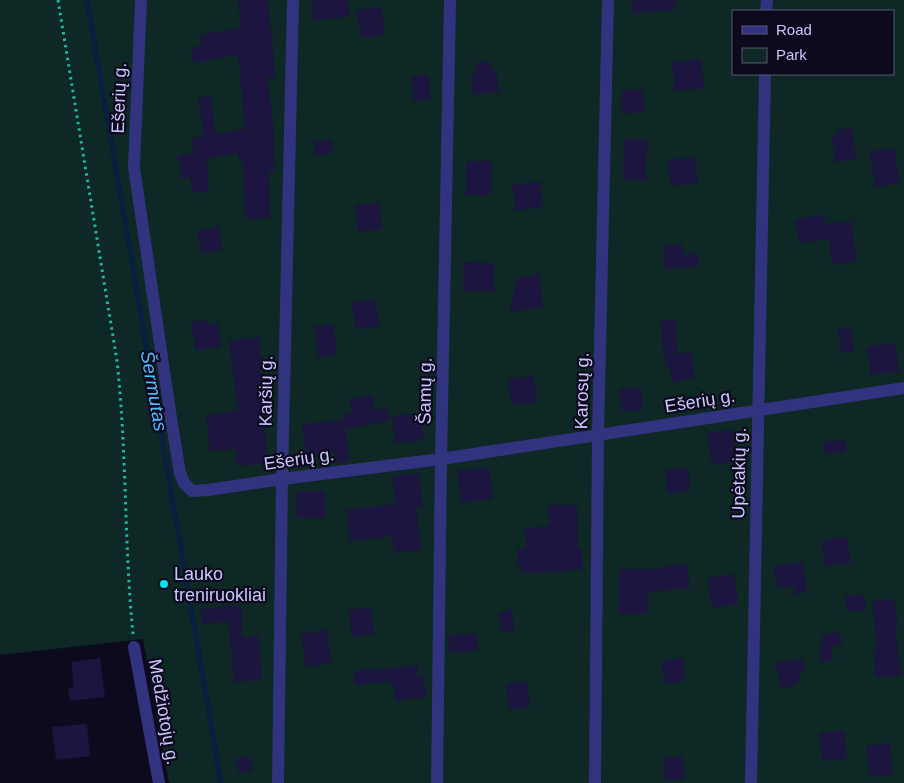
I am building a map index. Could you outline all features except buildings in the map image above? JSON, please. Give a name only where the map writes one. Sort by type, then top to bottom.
[{"type":"street","name":"Ešerių g.","points":[[141,0],[134,167],[180,473],[184,483],[192,491],[442,459],[904,388]]},
{"type":"street","name":"Karšių g.","points":[[278,783],[282,479],[293,0]]},
{"type":"street","name":"Šamų g.","points":[[437,783],[450,0]]},
{"type":"street","name":"Karosų g.","points":[[595,783],[598,434],[608,0]]},
{"type":"street","name":"Upėtakių g.","points":[[751,783],[765,75]]},
{"type":"street","name":"Medžiotojų g.","points":[[134,647],[160,783]]},
{"type":"path","points":[[58,0],[118,361],[122,402],[129,598],[134,647]]},
{"type":"green space","points":[[0,0],[904,0],[904,783],[169,783],[143,639],[0,655]]},
{"type":"waterway","name":"Šermutas","points":[[87,0],[221,783]]},
{"type":"place","name":"Lauko treniruokliai","points":[[164,584]]}]
